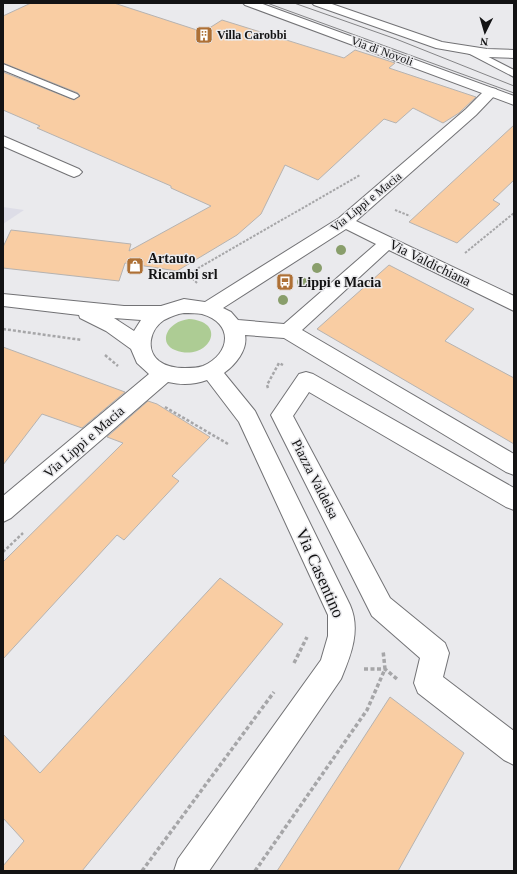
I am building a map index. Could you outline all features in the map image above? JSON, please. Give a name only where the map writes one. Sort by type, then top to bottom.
[{"type":"street","name":"Via di Novoli","points":[[249,3],[514,101]]},
{"type":"street","name":"Via di Novoli","points":[[318,3],[430,42],[471,51]]},
{"type":"street","points":[[471,51],[514,54]]},
{"type":"street","name":"Via Lippi e Macia","points":[[208,309],[345,222],[471,112],[491,92]]},
{"type":"street","points":[[3,140],[74,172]]},
{"type":"street","name":"Via Valdichiana","points":[[345,222],[514,304]]},
{"type":"street","points":[[288,331],[388,242]]},
{"type":"street","points":[[3,300],[79,309],[131,313],[164,313]]},
{"type":"street","points":[[184,306],[208,309],[223,316],[232,327],[236,343],[234,351],[220,367],[199,376],[187,377],[164,373],[145,360],[140,345],[142,333],[156,316],[184,306]]},
{"type":"street","points":[[79,309],[112,326],[140,345]]},
{"type":"street","points":[[232,327],[288,331],[514,465]]},
{"type":"street","name":"Via Casentino","points":[[190,871],[331,669],[341,642],[343,627],[341,614],[247,417],[211,371]]},
{"type":"street","name":"Via Lippi e Macia","points":[[3,511],[164,373]]},
{"type":"street","name":"Piazza Valdelsa","points":[[514,500],[306,380],[282,415],[381,607],[434,653],[428,683],[514,750]]},
{"type":"lane","name":"Via di Novoli","points":[[471,51],[514,74]]},
{"type":"lane","points":[[3,67],[74,96]]},
{"type":"path","points":[[201,286],[188,274],[360,174]]},
{"type":"path","points":[[389,207],[410,216]]},
{"type":"path","points":[[444,270],[514,213]]},
{"type":"path","points":[[3,329],[84,340]]},
{"type":"path","points":[[101,351],[122,370]]},
{"type":"path","points":[[162,405],[232,446]]},
{"type":"path","points":[[290,669],[310,632]]},
{"type":"path","points":[[142,871],[276,688]]},
{"type":"shaded area","points":[[3,207],[24,210],[3,224]]},
{"type":"green space","points":[[189,319],[202,322],[209,327],[211,334],[210,340],[205,347],[197,351],[187,353],[171,348],[166,341],[169,330],[180,321]]},
{"type":"building","points":[[31,3],[114,3],[203,32],[222,20],[344,58],[355,50],[395,63],[389,68],[476,97],[459,113],[443,123],[413,108],[396,123],[384,119],[318,180],[285,165],[261,214],[237,235],[177,271],[125,263],[119,281],[3,268],[3,247],[11,230],[131,244],[129,251],[211,206],[171,188],[171,186],[37,128],[40,126],[3,110],[3,72],[74,100],[80,96],[78,93],[3,63],[3,16]]},
{"type":"building","points":[[514,125],[514,180],[493,200],[500,204],[457,243],[409,222]]},
{"type":"building","points":[[389,265],[474,309],[445,341],[514,378],[514,444],[317,329]]},
{"type":"building","points":[[3,347],[125,392],[82,428],[42,414],[3,465]]},
{"type":"building","points":[[148,401],[157,404],[210,437],[172,476],[179,481],[124,540],[117,535],[3,659],[3,562],[123,443],[107,437]]},
{"type":"building","points":[[220,578],[283,624],[82,871],[3,871],[3,866],[24,841],[3,818],[3,734],[40,773]]},
{"type":"building","points":[[390,697],[464,753],[398,871],[277,871]]},
{"type":"tram line","points":[[267,3],[514,93]]},
{"type":"tram line","points":[[294,3],[396,39],[514,86]]},
{"type":"place","name":"Villa Carobbi","points":[[204,35]]},
{"type":"place","name":"Artauto Ricambi srl","points":[[135,266]]},
{"type":"place","name":"Lippi e Macia","points":[[285,282]]}]
